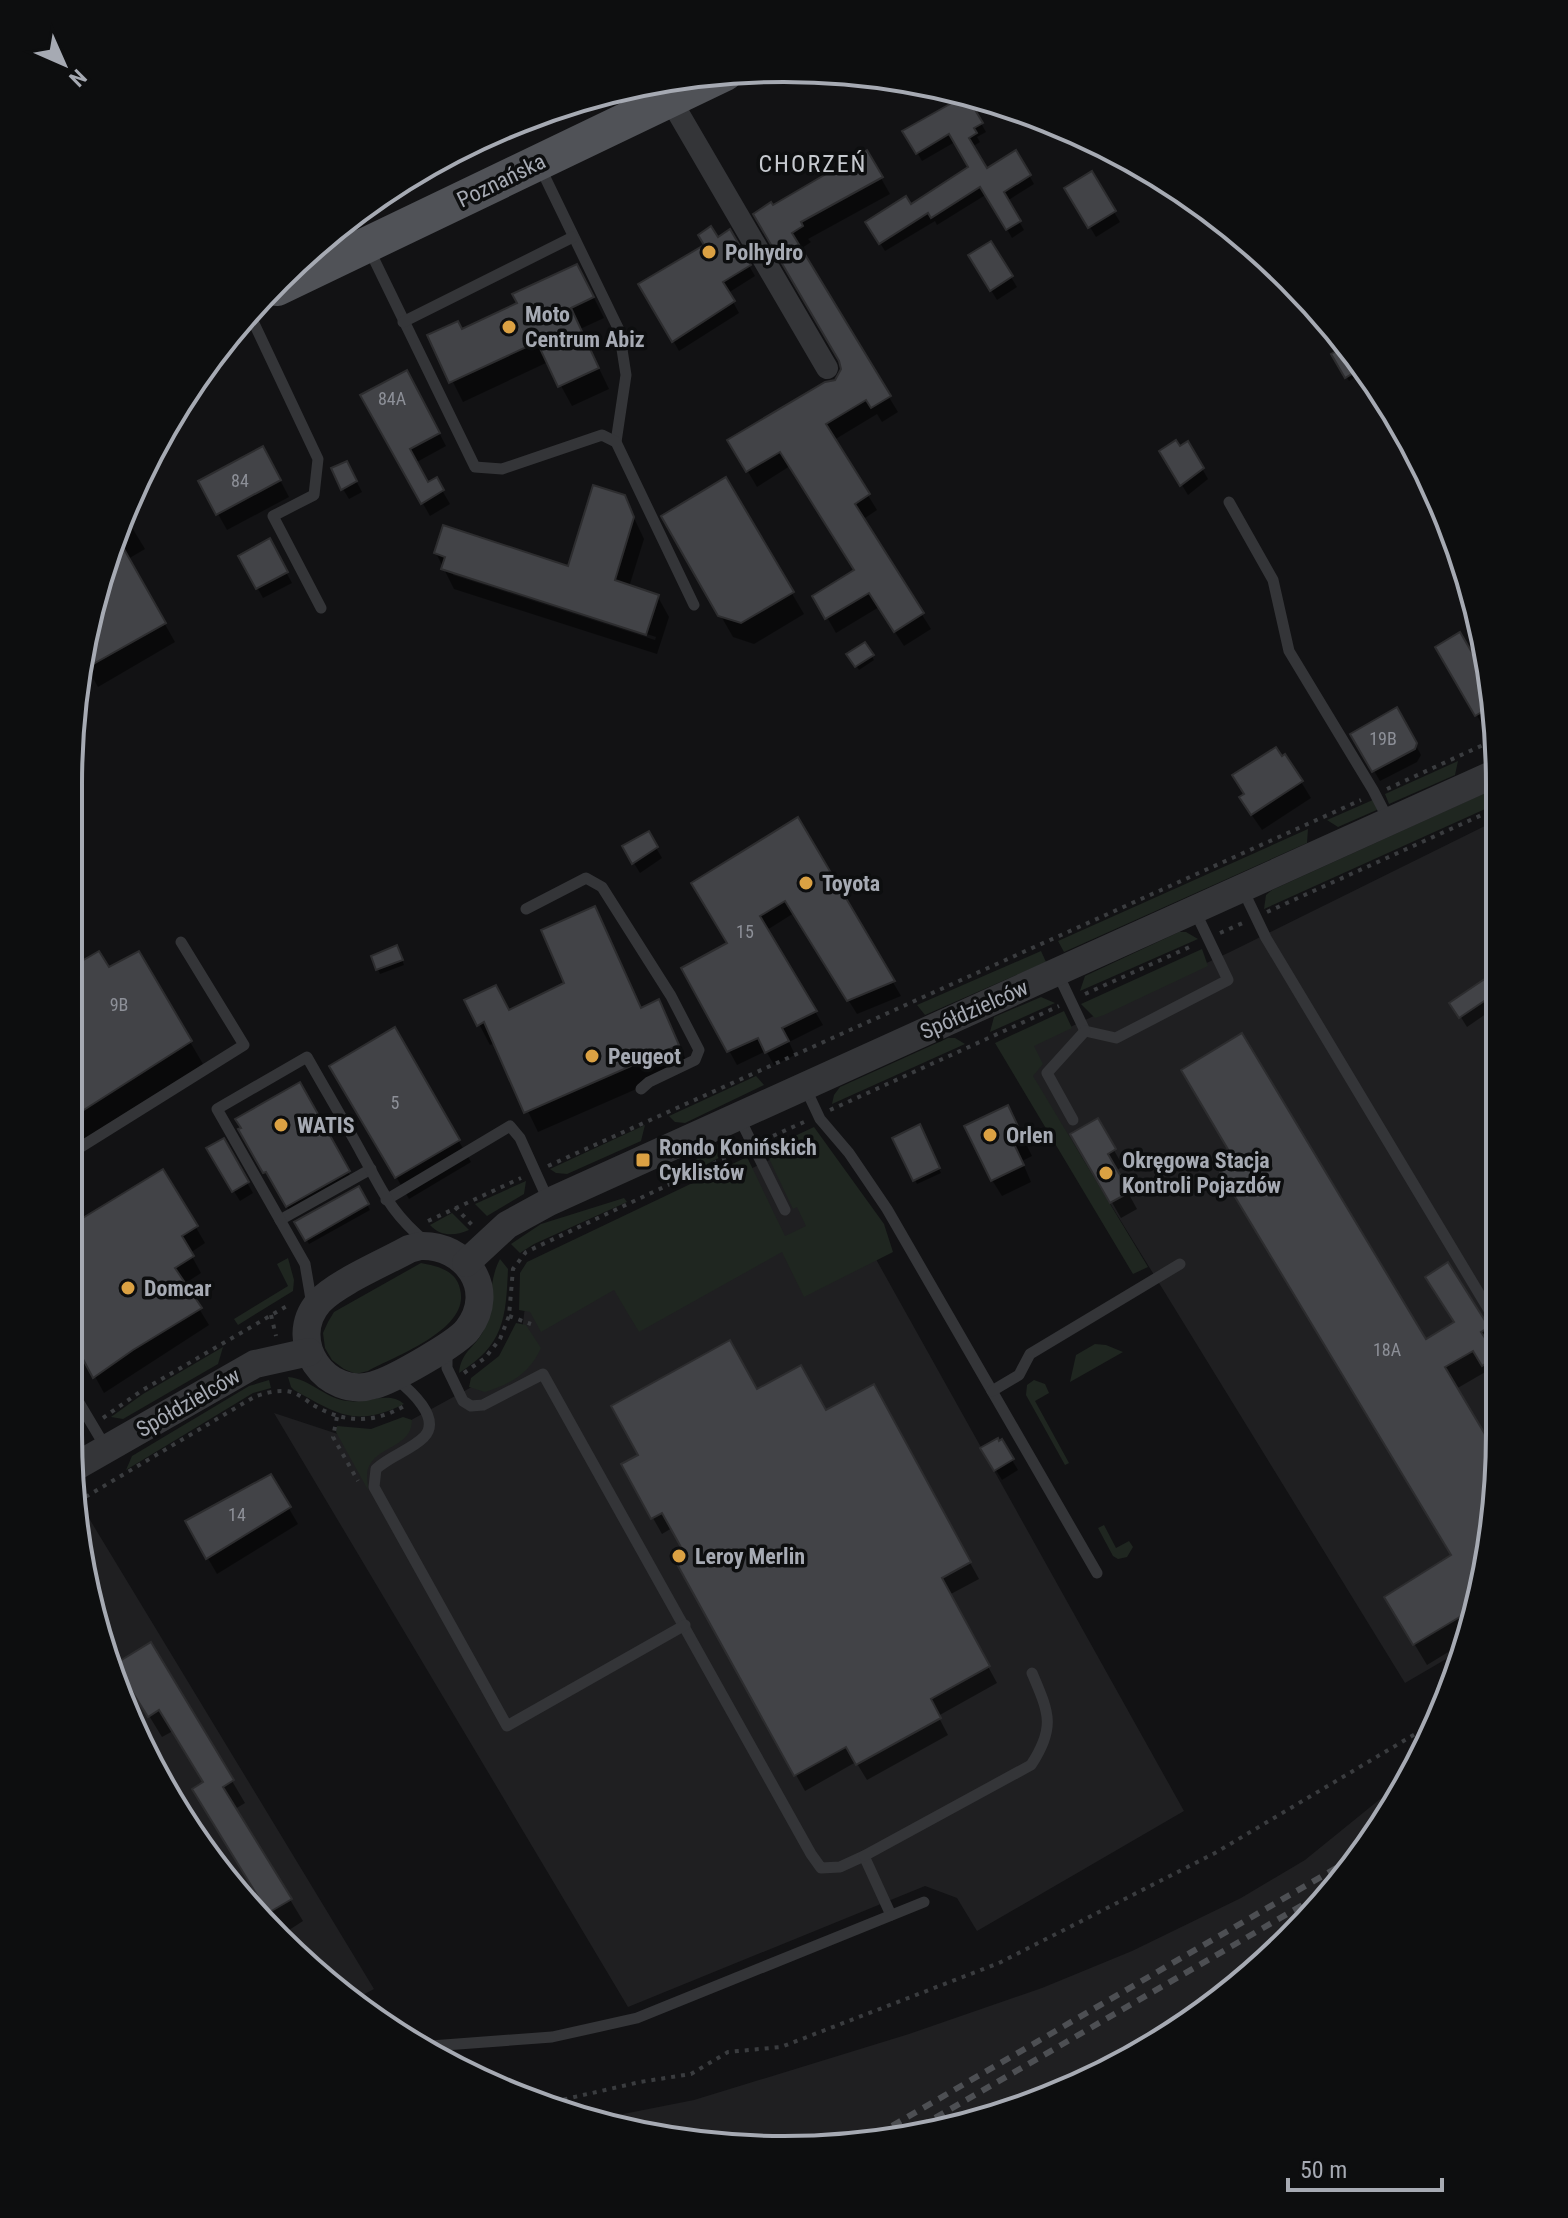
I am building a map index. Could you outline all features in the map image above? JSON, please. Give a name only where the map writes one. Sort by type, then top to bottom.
[{"type":"main road","name":"Poznańska","points":[[299,278],[694,88]]},
{"type":"street","points":[[670,99],[827,368]]},
{"type":"street","name":"Spółdzielców","points":[[466,1263],[507,1225],[549,1202],[1486,778]]},
{"type":"street","points":[[430,1246],[451,1251],[466,1263],[478,1286],[478,1310],[467,1331],[447,1346],[368,1387],[343,1386],[322,1373],[309,1352],[307,1330],[314,1310],[328,1294],[409,1249],[430,1246]]},
{"type":"street","name":"Spółdzielców","points":[[83,1462],[255,1364],[309,1352]]},
{"type":"lane","points":[[538,162],[619,330],[626,375],[616,442],[694,605]]},
{"type":"lane","points":[[403,322],[573,237]]},
{"type":"lane","points":[[367,245],[475,467],[502,469],[602,435],[616,442]]},
{"type":"lane","points":[[254,323],[318,459],[314,495],[273,516],[321,608]]},
{"type":"lane","points":[[1229,502],[1273,580],[1289,651],[1389,821]]},
{"type":"lane","points":[[526,909],[586,878],[602,887],[671,996],[699,1050],[695,1060],[641,1089]]},
{"type":"lane","points":[[1242,888],[1266,938],[1486,1305]]},
{"type":"lane","points":[[1085,1031],[1116,1038],[1228,980],[1194,909]]},
{"type":"lane","points":[[82,1146],[244,1045],[181,942]]},
{"type":"lane","points":[[1057,971],[1085,1031]]},
{"type":"lane","points":[[1073,1120],[1047,1073],[1085,1031]]},
{"type":"lane","points":[[314,1310],[305,1264],[217,1109],[307,1057],[386,1200],[406,1225],[430,1246]]},
{"type":"lane","points":[[804,1086],[820,1119],[849,1153],[887,1209],[1097,1573]]},
{"type":"lane","points":[[738,1117],[785,1210]]},
{"type":"lane","points":[[386,1200],[510,1126],[520,1138],[549,1202]]},
{"type":"lane","points":[[280,1220],[371,1169]]},
{"type":"lane","points":[[992,1391],[1019,1375],[1030,1354],[1180,1264]]},
{"type":"lane","points":[[447,1346],[447,1368],[463,1401],[471,1406],[483,1405],[543,1374],[821,1868],[840,1867],[864,1856],[1031,1765],[1042,1748],[1050,1724],[1032,1673]]},
{"type":"lane","points":[[392,1376],[422,1406],[429,1419],[428,1429],[424,1437],[376,1469],[374,1487],[507,1726],[685,1625]]},
{"type":"lane","points":[[82,1407],[107,1449]]},
{"type":"lane","points":[[864,1856],[891,1915]]},
{"type":"lane","points":[[439,2045],[552,2037],[637,2018],[924,1902]]},
{"type":"path","points":[[509,1316],[531,1324]]},
{"type":"path","points":[[337,1417],[333,1437],[368,1499],[382,1501]]},
{"type":"path","points":[[561,2100],[691,2074],[728,2052],[781,2047],[999,1963],[1215,1853],[1420,1731]]},
{"type":"shaded area","points":[[1458,761],[1455,775],[1389,804],[1385,794]]},
{"type":"shaded area","points":[[1486,793],[1486,809],[1264,909],[1266,895]]},
{"type":"shaded area","points":[[1375,799],[1379,809],[1338,827],[1327,820]]},
{"type":"shaded area","points":[[1486,825],[1486,1434],[1480,1526],[1473,1571],[1450,1657],[1405,1683],[1017,1052],[1230,952]]},
{"type":"shaded area","points":[[1308,829],[1307,843],[1064,952],[1058,941]]},
{"type":"shaded area","points":[[1179,932],[1186,932],[1198,939],[1080,991],[1085,976]]},
{"type":"shaded area","points":[[1202,949],[1208,966],[1104,1015],[1095,1018],[1081,1004]]},
{"type":"shaded area","points":[[1041,951],[1046,962],[925,1015],[917,1005]]},
{"type":"shaded area","points":[[1041,997],[1055,1003],[990,1032],[994,1017]]},
{"type":"shaded area","points":[[1064,1011],[1072,1028],[1034,1046],[1043,1064],[1033,1076],[1148,1267],[1133,1274],[995,1043]]},
{"type":"shaded area","points":[[948,1038],[965,1044],[832,1104],[840,1087]]},
{"type":"shaded area","points":[[756,1076],[764,1085],[685,1123],[675,1122],[669,1116]]},
{"type":"shaded area","points":[[645,1125],[641,1141],[567,1174],[550,1169]]},
{"type":"shaded area","points":[[814,1127],[884,1224],[893,1252],[804,1297],[782,1252],[639,1332],[614,1290],[541,1332],[530,1312],[519,1310],[520,1273],[527,1262],[747,1157],[785,1236],[806,1226],[797,1207],[793,1209],[765,1150]]},
{"type":"shaded area","points":[[723,1141],[739,1147],[683,1177],[680,1170]]},
{"type":"shaded area","name":"Leroy Merlin","points":[[810,1141],[1184,1811],[977,1931],[957,1898],[925,1886],[628,2007],[274,1413],[356,1440],[402,1425],[490,1377],[520,1348],[529,1273]]},
{"type":"shaded area","points":[[526,1181],[524,1194],[487,1216],[475,1204]]},
{"type":"shaded area","points":[[624,1198],[627,1202],[520,1253],[511,1244],[541,1224]]},
{"type":"shaded area","points":[[452,1213],[469,1230],[448,1234],[430,1225]]},
{"type":"shaded area","points":[[288,1258],[294,1280],[293,1291],[238,1325],[234,1319],[288,1286],[277,1264]]},
{"type":"shaded area","points":[[500,1259],[508,1269],[500,1329],[485,1352],[459,1373],[463,1359],[484,1329]]},
{"type":"shaded area","points":[[421,1263],[445,1270],[458,1283],[460,1303],[443,1328],[413,1349],[368,1371],[356,1374],[332,1360],[325,1348],[323,1333],[334,1312]]},
{"type":"shaded area","points":[[516,1323],[526,1325],[541,1348],[537,1357],[519,1376],[494,1389],[485,1392],[469,1387],[471,1378],[499,1356]]},
{"type":"shaded area","points":[[1095,1344],[1123,1352],[1070,1382],[1076,1355]]},
{"type":"shaded area","points":[[223,1347],[218,1364],[123,1419],[111,1417],[143,1394]]},
{"type":"shaded area","points":[[288,1377],[304,1381],[340,1399],[391,1398],[404,1404],[373,1415],[347,1415],[294,1390]]},
{"type":"shaded area","points":[[269,1380],[271,1388],[253,1393],[126,1470],[132,1456],[249,1386]]},
{"type":"shaded area","points":[[1034,1380],[1045,1384],[1049,1393],[1035,1401],[1069,1463],[1065,1465],[1026,1395],[1027,1385]]},
{"type":"shaded area","points":[[403,1417],[412,1420],[410,1429],[400,1442],[372,1461],[367,1471],[368,1490],[336,1432],[337,1426],[371,1429]]},
{"type":"shaded area","points":[[87,1515],[374,1989],[363,1995],[321,1962],[288,1930],[227,1861],[176,1785],[135,1703],[119,1660],[95,1571]]},
{"type":"shaded area","points":[[1104,1525],[1116,1548],[1129,1541],[1133,1547],[1127,1557],[1118,1559],[1113,1556],[1098,1528]]},
{"type":"shaded area","points":[[1387,1794],[1368,1824],[1312,1897],[1247,1962],[1174,2018],[1135,2042],[1053,2083],[1010,2099],[921,2123],[876,2130],[784,2136],[692,2130],[616,2115],[694,2100],[909,2034],[1042,1988],[1132,1951],[1241,1898],[1305,1860]]},
{"type":"building","points":[[952,103],[974,108],[983,123],[974,128],[977,133],[969,138],[987,168],[1016,150],[1031,175],[1004,192],[1021,221],[1006,230],[980,187],[931,218],[928,213],[879,244],[865,222],[906,196],[911,204],[968,167],[949,134],[916,154],[902,131]]},
{"type":"building","points":[[867,150],[883,177],[801,222],[803,226],[792,233],[891,396],[871,408],[866,400],[826,424],[870,494],[855,504],[924,613],[894,632],[869,593],[825,619],[812,596],[854,570],[780,452],[746,472],[727,440],[825,382],[835,380],[841,369],[753,214]]},
{"type":"building","points":[[1092,171],[1116,211],[1088,228],[1064,188]]},
{"type":"building","points":[[711,226],[718,237],[730,229],[751,265],[723,282],[735,301],[672,342],[638,284],[704,245],[698,235]]},
{"type":"building","points":[[991,241],[1013,276],[990,291],[968,255]]},
{"type":"building","points":[[577,264],[594,297],[571,308],[599,368],[558,387],[537,342],[449,383],[427,335],[458,321],[462,329],[517,303],[512,294]]},
{"type":"building","points":[[1336,351],[1353,373],[1345,378],[1331,354]]},
{"type":"building","points":[[407,370],[440,433],[410,449],[428,482],[437,477],[444,490],[421,504],[360,395]]},
{"type":"building","points":[[1176,440],[1180,446],[1188,441],[1204,468],[1180,486],[1159,451]]},
{"type":"building","points":[[263,446],[281,480],[216,515],[198,481]]},
{"type":"building","points":[[347,461],[357,481],[341,490],[331,468]]},
{"type":"building","points":[[726,477],[794,592],[741,623],[718,616],[661,516]]},
{"type":"building","points":[[593,485],[625,495],[634,517],[615,580],[659,595],[646,635],[441,569],[445,557],[434,553],[443,525],[568,566]]},
{"type":"building","points":[[270,538],[288,572],[256,589],[238,556]]},
{"type":"building","points":[[123,547],[166,623],[92,665],[106,602]]},
{"type":"building","points":[[1460,632],[1475,657],[1482,712],[1475,716],[1435,647]]},
{"type":"building","points":[[865,642],[874,655],[855,667],[846,654]]},
{"type":"building","points":[[1397,707],[1417,743],[1415,749],[1372,772],[1350,734]]},
{"type":"building","points":[[1276,747],[1282,756],[1285,754],[1303,781],[1251,815],[1239,797],[1244,794],[1232,775]]},
{"type":"building","points":[[798,817],[895,981],[847,1001],[785,901],[760,916],[817,1011],[782,1028],[789,1041],[765,1053],[758,1038],[727,1052],[681,968],[727,943],[691,883]]},
{"type":"building","points":[[649,831],[658,847],[632,864],[622,846]]},
{"type":"building","points":[[595,906],[641,1008],[659,999],[679,1045],[524,1113],[484,1022],[477,1026],[464,1000],[496,985],[509,1010],[564,983],[541,930]]},
{"type":"building","points":[[397,945],[403,960],[376,970],[371,956]]},
{"type":"building","points":[[99,951],[109,967],[139,951],[192,1041],[82,1111],[82,961]]},
{"type":"building","points":[[1486,978],[1486,1000],[1459,1018],[1449,1003]]},
{"type":"building","points":[[395,1027],[460,1140],[395,1178],[329,1066]]},
{"type":"building","points":[[1242,1033],[1426,1339],[1454,1322],[1425,1277],[1448,1262],[1486,1322],[1486,1329],[1481,1332],[1486,1340],[1486,1363],[1482,1366],[1473,1351],[1445,1367],[1486,1436],[1480,1526],[1473,1571],[1462,1616],[1413,1645],[1384,1597],[1451,1555],[1220,1172],[1236,1163],[1181,1070]]},
{"type":"building","points":[[300,1082],[350,1171],[286,1207],[266,1172],[263,1173],[235,1119]]},
{"type":"building","points":[[1008,1105],[1024,1139],[1014,1144],[1024,1165],[991,1181],[964,1126]]},
{"type":"building","name":"Okręgowa Stacja Kontroli Pojazdów","points":[[1098,1118],[1116,1149],[1108,1154],[1130,1192],[1110,1203],[1070,1134]]},
{"type":"building","points":[[920,1124],[940,1168],[913,1181],[892,1138]]},
{"type":"building","points":[[224,1138],[249,1182],[232,1192],[206,1148]]},
{"type":"building","name":"Domcar","points":[[163,1169],[198,1226],[182,1236],[194,1256],[175,1268],[202,1308],[93,1378],[82,1357],[82,1218]]},
{"type":"building","points":[[359,1186],[369,1204],[305,1241],[294,1222]]},
{"type":"building","points":[[730,1340],[757,1389],[801,1365],[826,1410],[874,1384],[971,1562],[942,1578],[990,1666],[931,1699],[941,1718],[856,1765],[846,1747],[794,1776],[672,1555],[682,1549],[662,1513],[651,1519],[621,1464],[638,1455],[611,1406]]},
{"type":"building","points":[[998,1438],[999,1441],[1002,1439],[1014,1459],[994,1471],[980,1448]]},
{"type":"building","points":[[271,1474],[291,1507],[206,1559],[185,1521]]},
{"type":"building","points":[[151,1642],[234,1780],[223,1787],[292,1899],[270,1912],[262,1903],[192,1789],[203,1782],[159,1710],[148,1717],[129,1686],[119,1661]]},
{"type":"railway","points":[[888,2128],[1335,1869]]},
{"type":"railway","points":[[930,2121],[1306,1903]]},
{"type":"place","name":"Polhydro","points":[[709,252]]},
{"type":"place","name":"Moto Centrum Abiz","points":[[509,327]]},
{"type":"place","name":"Toyota","points":[[806,883]]},
{"type":"place","name":"Peugeot","points":[[592,1056]]},
{"type":"place","name":"WATIS","points":[[281,1125]]},
{"type":"place","name":"Orlen","points":[[990,1135]]},
{"type":"place","name":"Rondo Konińskich Cyklistów","points":[[643,1160]]},
{"type":"place","name":"Okręgowa Stacja Kontroli Pojazdów","points":[[1106,1173]]},
{"type":"place","name":"Domcar","points":[[128,1288]]},
{"type":"place","name":"Leroy Merlin","points":[[679,1556]]},
{"type":"district","name":"CHORZEŃ","points":[[813,164]]}]
